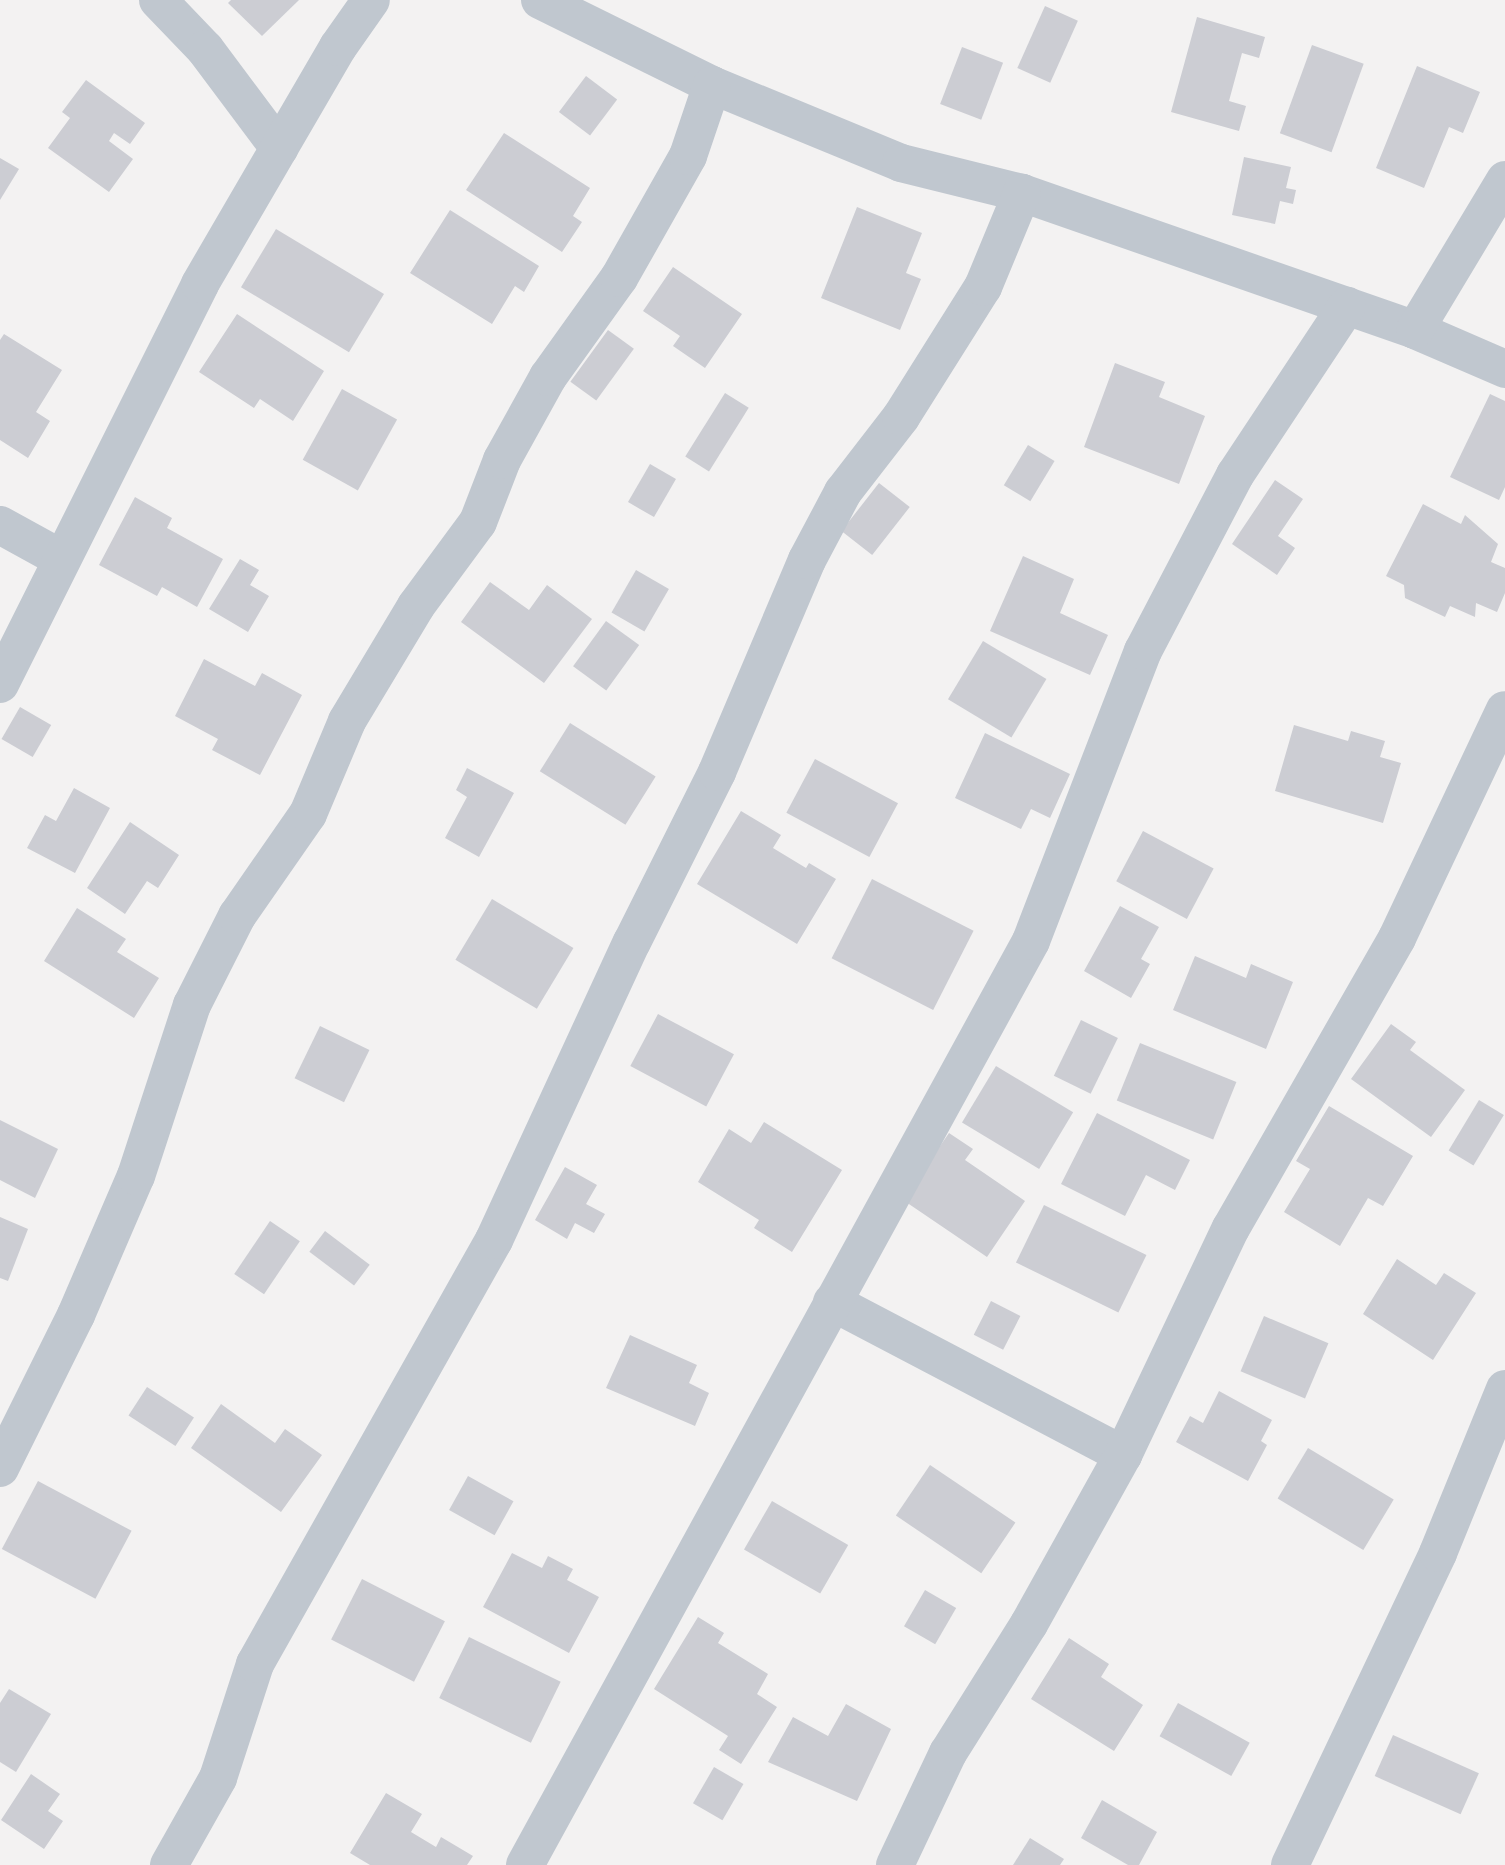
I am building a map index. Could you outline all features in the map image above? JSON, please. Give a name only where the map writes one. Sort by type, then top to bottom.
[{"type":"street","points":[[158,0],[205,49],[279,148]]},
{"type":"street","points":[[0,684],[60,558],[201,284],[279,148],[371,0]]},
{"type":"street","points":[[540,0],[712,86],[901,163],[1022,193],[1415,330],[1505,369]]},
{"type":"street","points":[[0,1468],[75,1315],[136,1176],[192,1005],[237,916],[309,814],[347,721],[416,606],[478,522],[502,460],[548,377],[619,278],[688,156],[712,86]]},
{"type":"street","points":[[1415,330],[1505,180]]},
{"type":"street","points":[[169,1865],[218,1778],[255,1664],[494,1240],[632,942],[717,772],[807,560],[843,492],[901,417],[983,287],[1022,193]]},
{"type":"street","points":[[525,1865],[1031,941],[1143,651],[1235,475],[1347,306]]},
{"type":"street","points":[[0,525],[60,558]]},
{"type":"street","points":[[895,1865],[948,1753],[1029,1624],[1123,1455],[1231,1228],[1396,938],[1505,710]]},
{"type":"street","points":[[832,1301],[1123,1455]]},
{"type":"street","points":[[1290,1865],[1438,1553],[1505,1389]]},
{"type":"building","points":[[231,0],[299,0],[262,36],[228,3]]},
{"type":"building","points":[[1045,6],[1078,21],[1050,83],[1017,68]]},
{"type":"building","points":[[1197,17],[1265,37],[1259,58],[1242,53],[1229,101],[1246,106],[1239,131],[1171,112]]},
{"type":"building","points":[[1312,45],[1364,64],[1332,152],[1280,133]]},
{"type":"building","points":[[962,47],[1003,63],[981,120],[940,104]]},
{"type":"building","points":[[1417,66],[1480,92],[1463,133],[1449,127],[1424,188],[1376,168]]},
{"type":"building","points":[[586,76],[617,99],[590,135],[559,112]]},
{"type":"building","points":[[86,80],[145,123],[130,144],[114,133],[109,141],[133,159],[109,192],[48,148],[70,118],[62,112]]},
{"type":"building","points":[[504,133],[590,188],[573,216],[582,222],[562,252],[466,190]]},
{"type":"building","points":[[1244,157],[1291,167],[1286,188],[1296,190],[1293,204],[1280,201],[1275,224],[1232,215]]},
{"type":"building","points":[[0,158],[19,169],[0,200]]},
{"type":"building","points":[[857,207],[922,233],[906,273],[921,279],[900,330],[821,298]]},
{"type":"building","points":[[450,210],[539,266],[524,292],[515,286],[492,324],[410,273]]},
{"type":"building","points":[[276,229],[384,294],[349,352],[241,287]]},
{"type":"building","points":[[673,267],[742,314],[705,368],[673,346],[680,336],[643,311]]},
{"type":"building","points":[[237,314],[324,371],[293,421],[260,399],[254,408],[199,372]]},
{"type":"building","points":[[608,330],[634,349],[596,401],[570,382]]},
{"type":"building","points":[[4,334],[62,370],[36,412],[50,421],[28,458],[0,440],[0,340]]},
{"type":"building","points":[[1115,363],[1165,382],[1159,397],[1205,416],[1179,484],[1084,447]]},
{"type":"building","points":[[342,389],[397,420],[358,490],[303,460]]},
{"type":"building","points":[[725,393],[749,408],[709,471],[685,457]]},
{"type":"building","points":[[1490,394],[1505,401],[1505,487],[1499,500],[1450,477]]},
{"type":"building","points":[[1028,445],[1055,461],[1030,501],[1004,485]]},
{"type":"building","points":[[650,464],[676,479],[654,517],[628,502]]},
{"type":"building","points":[[1275,480],[1303,499],[1278,536],[1295,548],[1277,575],[1232,544]]},
{"type":"building","points":[[879,483],[910,507],[872,555],[841,531]]},
{"type":"building","points":[[135,497],[172,518],[167,528],[223,559],[197,607],[162,587],[157,596],[99,565]]},
{"type":"building","points":[[1423,504],[1461,524],[1465,515],[1498,544],[1491,562],[1505,568],[1505,593],[1497,612],[1476,603],[1475,617],[1450,606],[1445,617],[1405,598],[1404,585],[1386,576]]},
{"type":"building","points":[[1023,556],[1074,579],[1060,613],[1108,635],[1090,675],[990,631]]},
{"type":"building","points":[[240,559],[259,570],[250,585],[269,596],[248,632],[209,609]]},
{"type":"building","points":[[636,570],[669,589],[644,631],[612,612]]},
{"type":"building","points":[[490,582],[529,610],[547,585],[592,619],[544,683],[461,622]]},
{"type":"building","points":[[606,621],[639,645],[606,690],[573,666]]},
{"type":"building","points":[[983,641],[1046,679],[1011,737],[948,699]]},
{"type":"building","points":[[204,659],[255,686],[262,673],[302,695],[260,775],[212,750],[218,739],[175,716]]},
{"type":"building","points":[[20,707],[51,725],[33,757],[2,739]]},
{"type":"building","points":[[570,723],[656,777],[625,825],[540,771]]},
{"type":"building","points":[[1294,725],[1348,741],[1351,731],[1385,741],[1380,757],[1401,763],[1383,823],[1275,791]]},
{"type":"building","points":[[985,733],[1070,774],[1050,818],[1031,809],[1021,829],[955,798]]},
{"type":"building","points":[[815,759],[898,803],[869,857],[786,813]]},
{"type":"building","points":[[467,768],[514,793],[479,857],[445,838],[467,797],[456,790]]},
{"type":"building","points":[[74,788],[110,808],[75,873],[27,848],[45,815],[56,821]]},
{"type":"building","points":[[741,811],[781,835],[773,848],[806,868],[809,863],[836,879],[797,944],[697,884]]},
{"type":"building","points":[[130,822],[179,855],[158,888],[147,881],[125,914],[87,888]]},
{"type":"building","points":[[1143,831],[1214,869],[1187,919],[1116,881]]},
{"type":"building","points":[[872,879],[974,931],[933,1010],[832,958]]},
{"type":"building","points":[[492,899],[573,948],[537,1009],[455,960]]},
{"type":"building","points":[[1120,906],[1159,927],[1141,959],[1150,964],[1131,998],[1084,971]]},
{"type":"building","points":[[77,908],[126,939],[117,952],[159,978],[134,1018],[44,961]]},
{"type":"building","points":[[1195,956],[1246,978],[1251,964],[1293,982],[1266,1049],[1173,1010]]},
{"type":"building","points":[[658,1014],[734,1054],[706,1106],[630,1066]]},
{"type":"building","points":[[1081,1020],[1118,1038],[1091,1094],[1054,1076]]},
{"type":"building","points":[[1391,1024],[1416,1042],[1410,1050],[1465,1090],[1431,1137],[1351,1079]]},
{"type":"building","points":[[320,1026],[369,1050],[344,1102],[295,1078]]},
{"type":"building","points":[[1140,1043],[1236,1082],[1213,1139],[1117,1100]]},
{"type":"building","points":[[996,1066],[1073,1112],[1039,1169],[962,1123]]},
{"type":"building","points":[[1479,1100],[1504,1115],[1473,1166],[1449,1151]]},
{"type":"building","points":[[1329,1106],[1413,1156],[1383,1206],[1368,1198],[1340,1246],[1284,1212],[1310,1169],[1296,1161]]},
{"type":"building","points":[[1097,1113],[1190,1160],[1175,1190],[1146,1175],[1125,1216],[1061,1184]]},
{"type":"building","points":[[0,1120],[58,1149],[35,1198],[0,1180]]},
{"type":"building","points":[[764,1122],[842,1170],[792,1252],[754,1228],[759,1220],[698,1182],[729,1129],[751,1143]]},
{"type":"building","points":[[949,1133],[973,1149],[965,1160],[1025,1201],[987,1257],[903,1200]]},
{"type":"building","points":[[565,1167],[597,1185],[586,1204],[605,1214],[594,1233],[575,1223],[567,1239],[535,1220]]},
{"type":"building","points":[[1044,1205],[1146,1255],[1118,1312],[1016,1263]]},
{"type":"building","points":[[0,1217],[28,1229],[8,1281],[0,1278]]},
{"type":"building","points":[[270,1221],[300,1241],[264,1294],[234,1274]]},
{"type":"building","points":[[325,1231],[370,1265],[354,1285],[309,1252]]},
{"type":"building","points":[[1397,1259],[1436,1285],[1444,1273],[1476,1293],[1433,1360],[1363,1314]]},
{"type":"building","points":[[991,1301],[1020,1316],[1003,1350],[974,1335]]},
{"type":"building","points":[[1264,1316],[1328,1343],[1305,1399],[1241,1371]]},
{"type":"building","points":[[630,1335],[697,1365],[689,1383],[709,1393],[695,1426],[606,1388]]},
{"type":"building","points":[[147,1387],[194,1417],[175,1446],[128,1416]]},
{"type":"building","points":[[1219,1391],[1272,1420],[1261,1441],[1267,1445],[1248,1481],[1176,1442],[1190,1416],[1203,1423]]},
{"type":"building","points":[[221,1404],[275,1443],[285,1429],[322,1455],[281,1512],[191,1448]]},
{"type":"building","points":[[1308,1448],[1394,1500],[1363,1550],[1278,1499]]},
{"type":"building","points":[[930,1465],[1015,1523],[981,1573],[896,1516]]},
{"type":"building","points":[[468,1476],[513,1501],[495,1535],[449,1510]]},
{"type":"building","points":[[38,1481],[132,1531],[95,1599],[2,1549]]},
{"type":"building","points":[[772,1501],[848,1545],[820,1593],[744,1549]]},
{"type":"building","points":[[512,1553],[542,1568],[548,1556],[573,1569],[567,1580],[599,1597],[569,1653],[483,1607]]},
{"type":"building","points":[[362,1579],[445,1621],[414,1682],[331,1640]]},
{"type":"building","points":[[925,1590],[956,1608],[935,1644],[904,1626]]},
{"type":"building","points":[[698,1617],[724,1633],[718,1643],[768,1674],[757,1694],[777,1707],[741,1764],[719,1750],[728,1736],[654,1689]]},
{"type":"building","points":[[469,1637],[561,1682],[531,1743],[439,1698]]},
{"type":"building","points":[[1069,1638],[1109,1664],[1101,1677],[1143,1705],[1114,1751],[1031,1699]]},
{"type":"building","points":[[9,1689],[51,1714],[16,1772],[0,1762],[0,1703]]},
{"type":"building","points":[[1178,1703],[1250,1743],[1231,1776],[1160,1736]]},
{"type":"building","points":[[846,1704],[891,1729],[857,1801],[768,1762],[793,1717],[828,1736]]},
{"type":"building","points":[[1393,1735],[1479,1773],[1461,1814],[1375,1776]]},
{"type":"building","points":[[714,1767],[743,1784],[722,1820],[693,1803]]},
{"type":"building","points":[[31,1774],[60,1794],[48,1811],[63,1821],[44,1849],[1,1820]]},
{"type":"building","points":[[386,1793],[422,1814],[411,1832],[436,1847],[441,1837],[473,1856],[467,1865],[370,1865],[350,1853]]},
{"type":"building","points":[[1102,1800],[1157,1832],[1139,1865],[1128,1865],[1081,1838]]},
{"type":"building","points":[[1030,1838],[1064,1859],[1060,1865],[1013,1865]]}]
